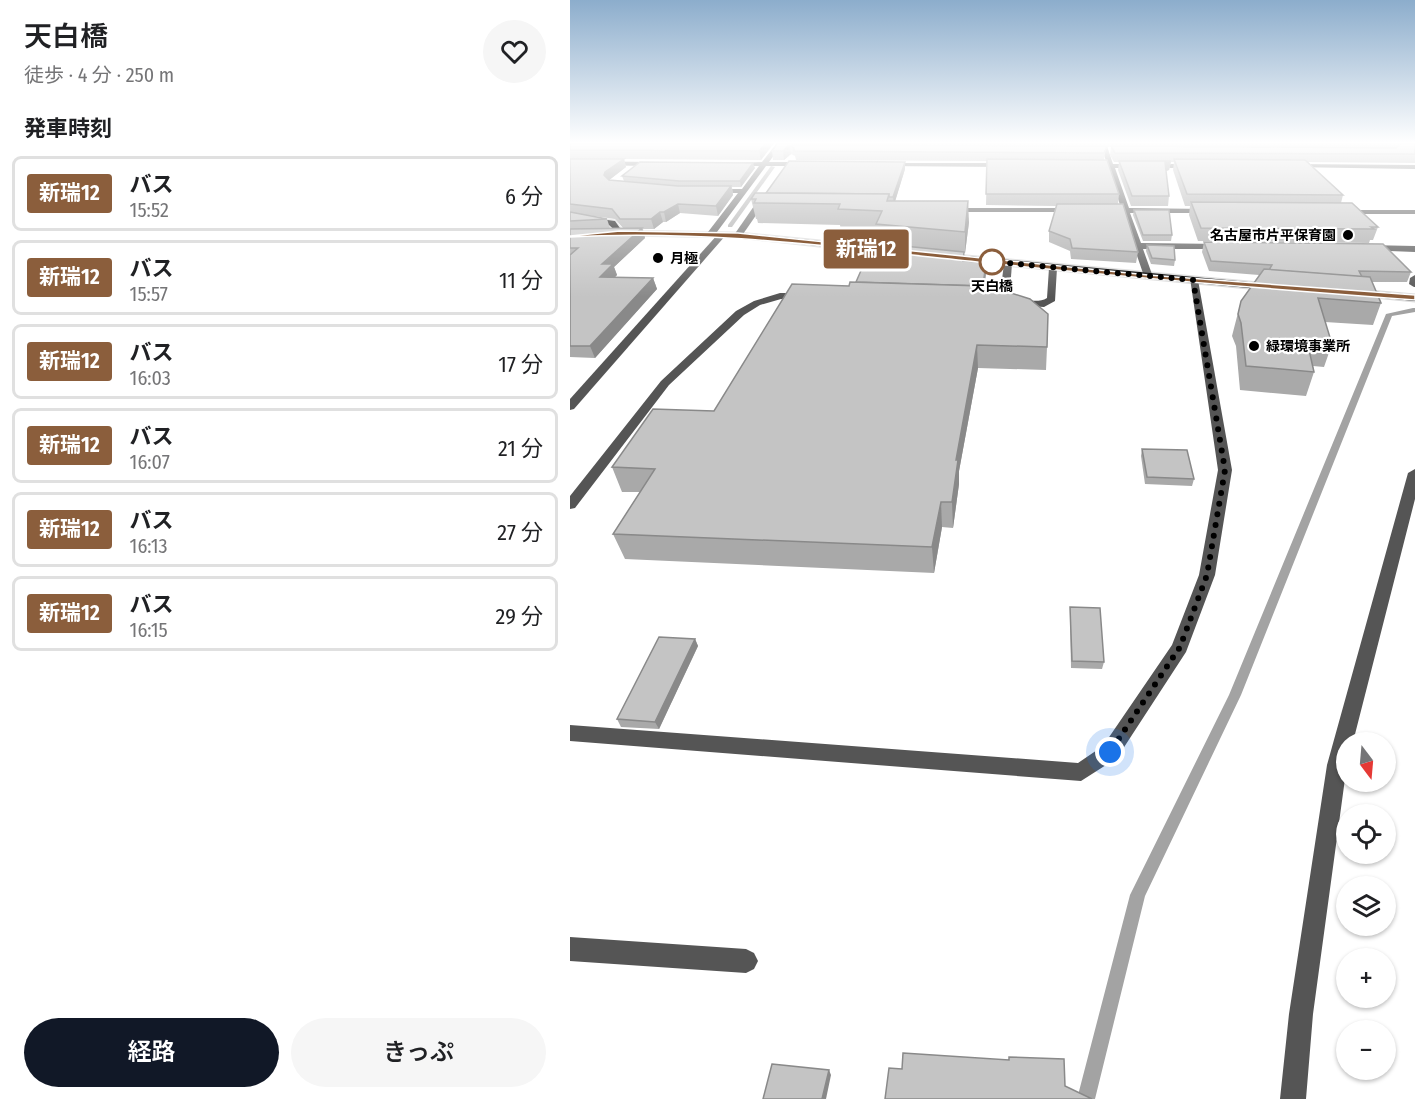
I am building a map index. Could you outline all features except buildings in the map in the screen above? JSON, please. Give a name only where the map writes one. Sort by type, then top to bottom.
[{"type":"main road","points":[[570,217],[612,223],[615,233],[738,235],[903,253]]},
{"type":"main road","points":[[938,256],[1286,288]]},
{"type":"main road","points":[[1344,292],[1415,298]]},
{"type":"street","points":[[570,406],[716,234],[742,194]]},
{"type":"street","points":[[738,235],[766,194]]},
{"type":"street","points":[[1121,194],[1148,277]]},
{"type":"street","points":[[756,209],[768,209]]},
{"type":"street","points":[[935,210],[1090,210]]},
{"type":"street","points":[[1102,210],[1219,211]]},
{"type":"street","points":[[1334,212],[1415,212]]},
{"type":"street","points":[[1139,246],[1233,247]]},
{"type":"street","points":[[1353,247],[1415,249]]},
{"type":"street","points":[[1008,264],[998,302],[1044,303],[1052,299],[1053,268]]},
{"type":"street","points":[[570,733],[1081,772],[1110,752],[1180,647],[1207,575],[1225,470],[1193,280]]},
{"type":"street","points":[[570,505],[665,383],[740,313],[757,303],[780,296],[813,297]]},
{"type":"street","points":[[1293,1099],[1301,1014],[1337,765],[1415,472]]},
{"type":"street","points":[[570,949],[746,961]]},
{"type":"waterway","points":[[730,226],[753,194]]},
{"type":"waterway","points":[[1086,1099],[1138,895],[1235,695],[1389,314],[1413,310]]},
{"type":"bus line","name":"新瑞12","points":[[570,236],[620,232],[738,235],[1008,264],[1415,298]]},
{"type":"place","name":"名古屋市片平保育園","points":[[1348,235]]},
{"type":"place","name":"月極","points":[[658,258]]},
{"type":"place","name":"天白橋","points":[[992,262]]},
{"type":"place","name":"緑環境事業所","points":[[1254,346]]},
{"type":"route","points":[[992,262],[985,261],[1193,280],[1225,470],[1207,575],[1180,647],[1110,752]]}]
